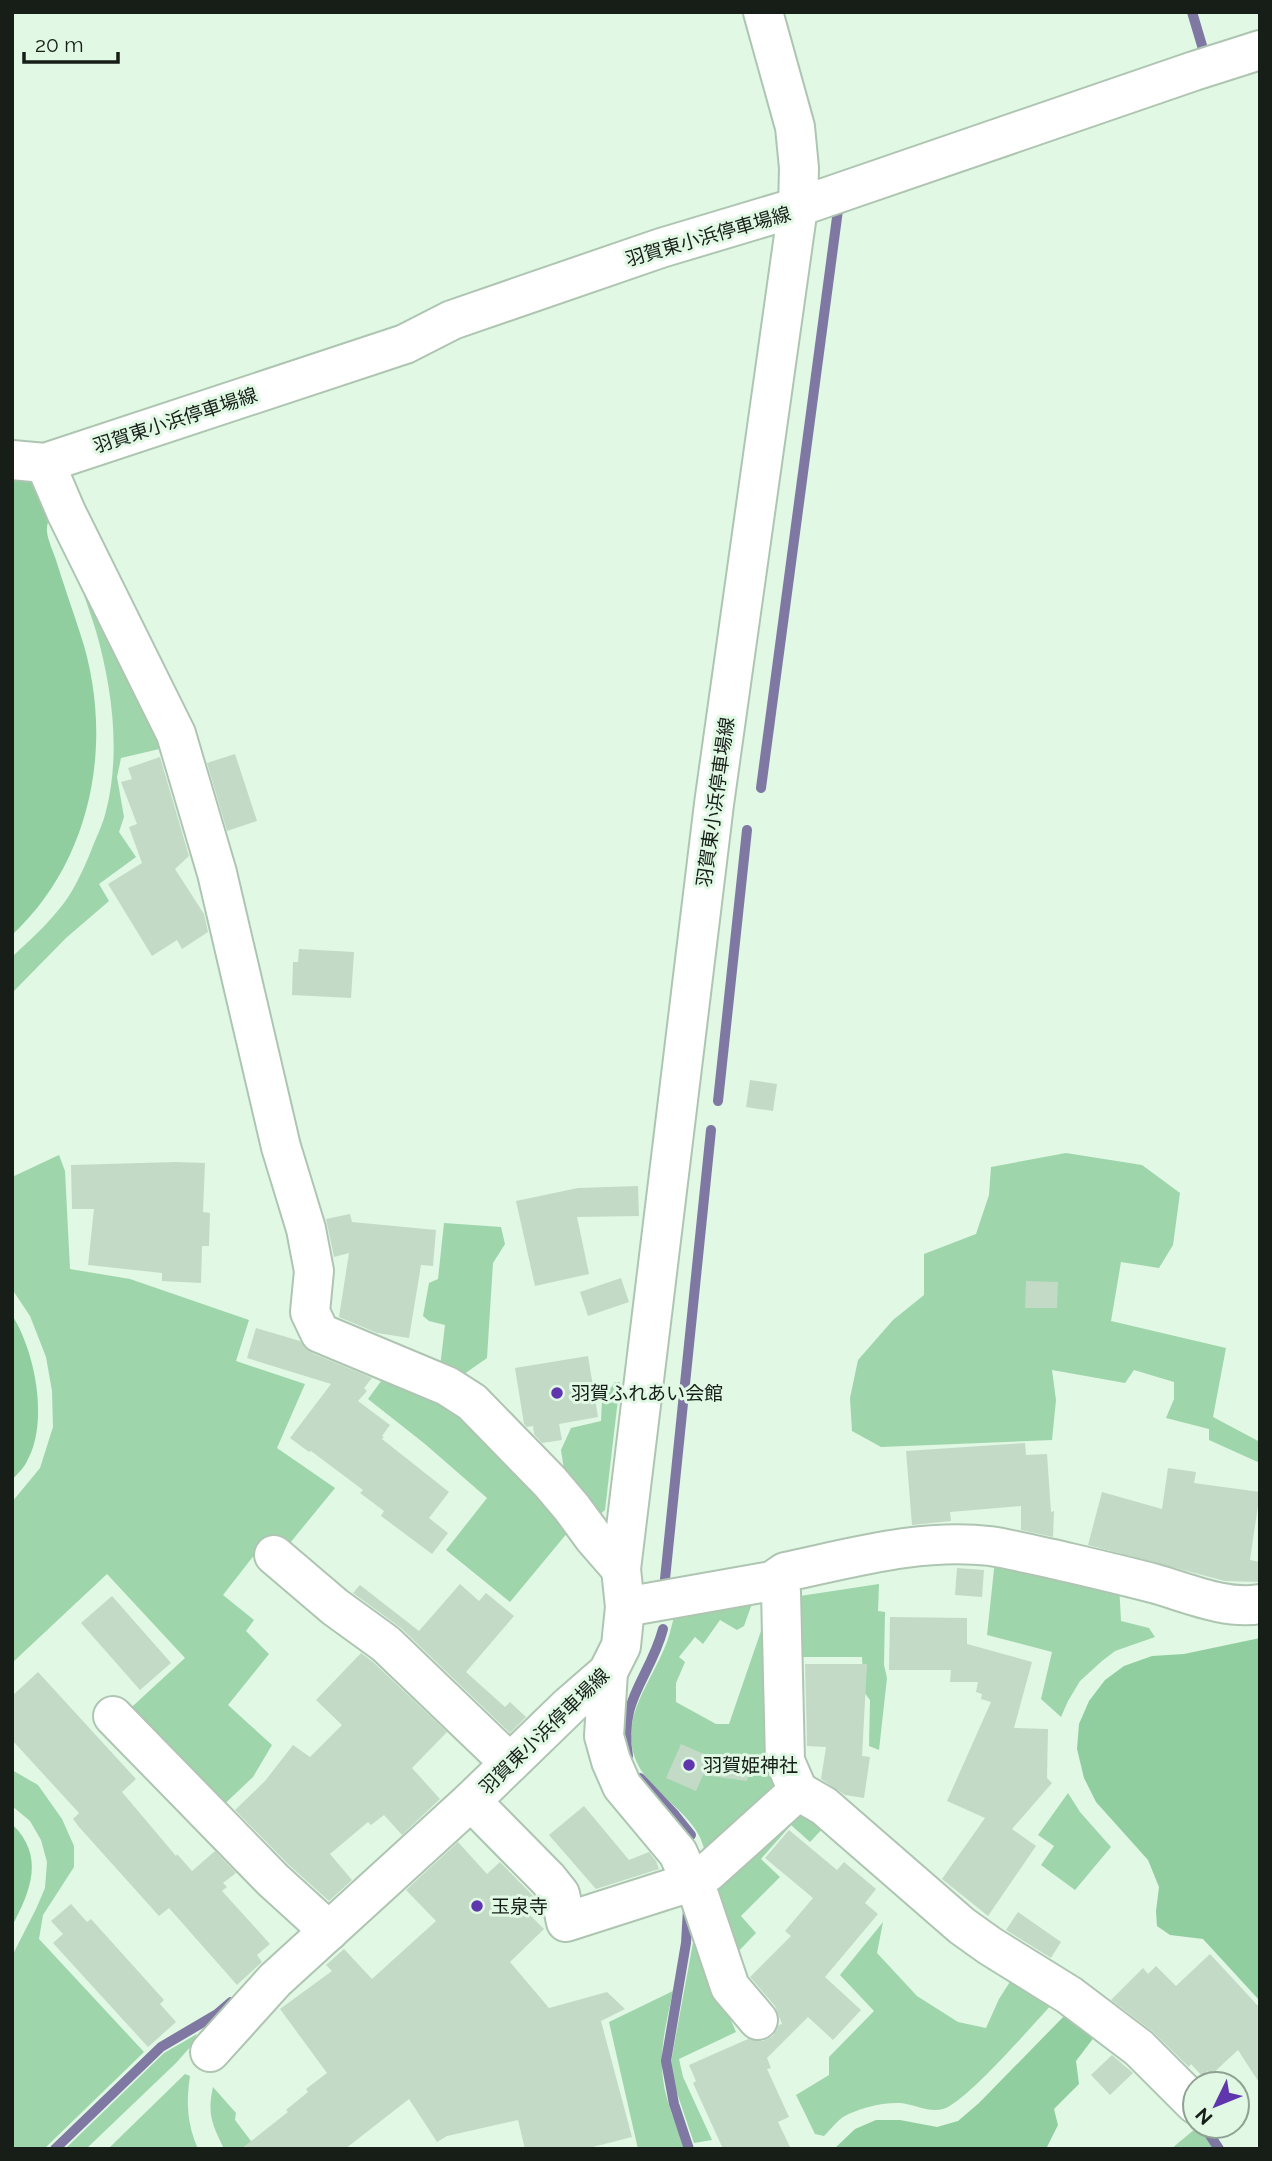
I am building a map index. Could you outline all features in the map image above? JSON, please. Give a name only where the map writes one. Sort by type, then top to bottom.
[{"type":"main road","points":[[763,12],[795,127],[799,168],[797,207],[1260,50]]},
{"type":"main road","name":"羽賀東小浜停車場線","points":[[29,461],[405,344],[452,320],[648,252],[797,207],[711,831],[621,1569],[625,1608],[621,1646],[608,1672],[275,1980],[210,2052]]},
{"type":"main road","points":[[29,461],[66,512],[176,734],[218,873],[281,1147],[306,1229],[314,1271],[310,1311],[320,1333],[447,1386],[472,1402],[550,1482],[621,1569]]},
{"type":"main road","points":[[1181,2090],[1139,2048],[1069,1995],[962,1926],[824,1806],[798,1791],[785,1761],[777,1586],[785,1572],[883,1552],[960,1545],[990,1546],[1118,1574],[1219,1602],[1260,1604]]},
{"type":"main road","points":[[274,1555],[335,1607],[386,1644],[510,1763]]},
{"type":"main road","points":[[625,1608],[777,1586],[877,1576],[900,1577]]},
{"type":"main road","points":[[608,1672],[604,1736],[621,1786],[678,1853],[700,1898],[730,1987],[758,2020]]},
{"type":"main road","points":[[113,1716],[273,1880],[329,1931]]},
{"type":"main road","points":[[471,1801],[548,1879],[559,1894],[566,1922],[691,1882],[707,1873],[798,1791]]},
{"type":"green space","points":[[12,470],[28,474],[53,506],[47,526],[48,535],[80,633],[96,713],[90,794],[79,833],[62,870],[40,904],[12,935]]},
{"type":"green space","points":[[67,545],[168,747],[121,758],[117,777],[124,817],[119,832],[136,857],[99,884],[109,901],[66,938],[12,993],[12,957],[52,917],[72,891],[101,826],[111,789],[114,743],[110,697],[96,631]]},
{"type":"green space","points":[[1066,1153],[1142,1165],[1180,1193],[1173,1245],[1159,1268],[1121,1262],[1111,1321],[1226,1348],[1213,1417],[1260,1442],[1260,1463],[1209,1440],[1209,1429],[1166,1418],[1174,1399],[1174,1382],[1134,1370],[1125,1383],[1052,1370],[1056,1400],[1052,1440],[881,1447],[852,1431],[850,1398],[858,1360],[893,1320],[924,1295],[924,1254],[976,1234],[989,1195],[991,1167]]},
{"type":"green space","points":[[59,1155],[65,1171],[70,1269],[130,1279],[249,1320],[236,1361],[305,1384],[277,1448],[335,1488],[281,1554],[259,1549],[223,1595],[254,1620],[246,1631],[269,1654],[228,1705],[272,1745],[253,1777],[215,1813],[122,1716],[185,1658],[107,1574],[12,1663],[12,1502],[40,1468],[53,1427],[52,1391],[46,1357],[30,1316],[12,1289],[12,1177]]},
{"type":"green space","points":[[444,1223],[501,1227],[505,1244],[493,1263],[487,1358],[460,1377],[440,1367],[445,1325],[429,1321],[423,1316],[429,1283],[438,1279]]},
{"type":"green space","points":[[12,1315],[33,1367],[38,1409],[33,1447],[25,1465],[12,1480]]},
{"type":"green space","points":[[387,1373],[442,1396],[573,1526],[510,1602],[446,1550],[487,1498],[368,1399]]},
{"type":"green space","points":[[615,1382],[620,1382],[605,1510],[597,1517],[564,1470],[561,1450],[571,1428],[601,1421],[602,1400]]},
{"type":"green space","points":[[995,1560],[1119,1584],[1121,1621],[1149,1628],[1155,1637],[1115,1651],[1102,1661],[1080,1681],[1061,1717],[1041,1699],[1052,1652],[987,1635]]},
{"type":"green space","points":[[879,1584],[878,1611],[885,1612],[884,1665],[887,1678],[879,1750],[869,1746],[870,1700],[864,1692],[862,1657],[789,1657],[800,1596]]},
{"type":"green space","points":[[754,1598],[744,1626],[737,1630],[720,1620],[703,1644],[695,1637],[679,1657],[685,1662],[676,1683],[676,1702],[716,1724],[729,1724],[771,1602],[776,1791],[705,1852],[693,1826],[649,1781],[637,1763],[631,1727],[642,1693],[667,1642],[676,1611]]},
{"type":"green space","points":[[1260,1638],[1260,2001],[1203,1939],[1170,1935],[1157,1926],[1159,1887],[1148,1860],[1096,1802],[1084,1778],[1077,1749],[1079,1724],[1089,1701],[1105,1680],[1124,1666],[1152,1656],[1184,1654]]},
{"type":"green space","points":[[12,1770],[38,1785],[62,1819],[74,1846],[74,1867],[43,1915],[39,1939],[144,2052],[44,2149],[12,2149],[12,1956],[45,1888],[47,1862],[41,1840],[30,1821],[12,1806]]},
{"type":"green space","points":[[1068,1793],[1080,1812],[1111,1847],[1075,1890],[1041,1865],[1054,1846],[1038,1835]]},
{"type":"green space","points":[[791,1814],[817,1816],[826,1825],[810,1842],[791,1825],[761,1859],[780,1877],[741,1916],[756,1933],[731,1959],[708,1891]]},
{"type":"green space","points":[[12,1824],[29,1848],[32,1874],[25,1899],[12,1926]]},
{"type":"green space","points":[[697,1921],[718,1990],[736,2032],[679,2059],[683,2077],[712,2140],[694,2143],[673,2081],[671,2062]]},
{"type":"green space","points":[[883,1922],[877,1953],[917,1996],[958,2022],[986,2028],[1013,1977],[1055,2001],[983,2078],[954,2103],[937,2110],[900,2103],[871,2106],[843,2117],[824,2136],[815,2134],[796,2095],[829,2075],[829,2057],[874,2011],[840,1975]]},
{"type":"green space","points":[[673,1991],[664,2035],[662,2068],[667,2097],[685,2149],[638,2149],[609,2022]]},
{"type":"green space","points":[[1068,2012],[1095,2036],[1076,2061],[1079,2084],[1054,2109],[1058,2125],[1046,2149],[834,2149],[855,2129],[876,2120],[900,2120],[937,2127],[958,2121]]},
{"type":"green space","points":[[197,2034],[192,2045],[176,2063],[86,2149],[65,2149],[164,2053]]},
{"type":"green space","points":[[185,2074],[190,2076],[188,2113],[198,2149],[108,2149]]},
{"type":"green space","points":[[213,2087],[236,2113],[235,2120],[257,2149],[224,2149],[212,2119],[210,2105]]},
{"type":"green space","points":[[1182,2140],[1210,2140],[1214,2147],[1211,2149],[1171,2149]]},
{"type":"building","points":[[235,754],[257,821],[227,831],[207,763]]},
{"type":"building","points":[[160,757],[189,856],[175,869],[204,914],[208,932],[182,949],[177,940],[152,956],[108,884],[142,863],[129,827],[137,824],[121,782],[132,779],[128,768]]},
{"type":"building","points":[[299,949],[354,952],[351,998],[292,995],[293,962],[298,962]]},
{"type":"building","points":[[750,1080],[777,1084],[773,1111],[746,1107]]},
{"type":"building","points":[[205,1163],[203,1212],[210,1213],[209,1246],[202,1246],[201,1283],[162,1281],[162,1273],[88,1265],[94,1209],[72,1209],[71,1165]]},
{"type":"building","points":[[638,1186],[639,1216],[577,1217],[589,1274],[535,1286],[516,1201],[578,1188]]},
{"type":"building","points":[[350,1214],[352,1222],[436,1230],[433,1266],[421,1265],[409,1338],[377,1333],[339,1317],[349,1253],[334,1257],[326,1219]]},
{"type":"building","points":[[621,1278],[629,1302],[588,1316],[580,1292]]},
{"type":"building","points":[[1026,1281],[1058,1282],[1057,1308],[1025,1308]]},
{"type":"building","points":[[256,1328],[300,1341],[312,1353],[372,1378],[364,1388],[367,1391],[358,1401],[390,1425],[382,1439],[449,1492],[429,1518],[448,1533],[432,1554],[381,1516],[384,1511],[360,1493],[363,1490],[290,1438],[331,1384],[247,1358]]},
{"type":"building","name":"羽賀ふれあい会館","points":[[588,1356],[598,1417],[559,1424],[562,1440],[542,1443],[534,1434],[533,1426],[527,1427],[524,1424],[515,1368]]},
{"type":"building","points":[[1025,1443],[1026,1455],[1047,1454],[1051,1512],[1054,1511],[1053,1537],[1021,1530],[1021,1506],[950,1512],[951,1521],[912,1525],[906,1451]]},
{"type":"building","points":[[1168,1468],[1196,1472],[1194,1483],[1260,1492],[1250,1560],[1260,1562],[1260,1582],[1225,1581],[1088,1545],[1102,1492],[1162,1509]]},
{"type":"building","points":[[957,1568],[984,1570],[982,1597],[955,1595]]},
{"type":"building","points":[[460,1584],[479,1601],[486,1593],[514,1616],[466,1672],[505,1707],[510,1702],[526,1717],[510,1733],[401,1628],[353,1593],[360,1585],[419,1631]]},
{"type":"building","points":[[112,1596],[171,1663],[140,1690],[81,1623]]},
{"type":"building","points":[[890,1617],[967,1618],[967,1644],[1032,1662],[1014,1728],[1048,1729],[1047,1778],[1052,1783],[1012,1829],[1036,1846],[988,1916],[942,1879],[985,1818],[947,1801],[991,1702],[981,1699],[982,1694],[976,1692],[978,1682],[950,1682],[951,1670],[889,1670]]},
{"type":"building","points":[[361,1653],[447,1732],[412,1768],[440,1799],[402,1835],[384,1815],[371,1825],[368,1822],[330,1854],[352,1880],[329,1901],[235,1810],[265,1781],[293,1745],[310,1757],[342,1725],[316,1700]]},
{"type":"building","points":[[805,1664],[867,1664],[862,1756],[870,1757],[864,1798],[845,1795],[821,1779],[826,1747],[807,1746]]},
{"type":"building","points":[[38,1672],[136,1779],[122,1792],[176,1856],[177,1854],[192,1871],[215,1851],[236,1873],[223,1883],[227,1887],[222,1891],[270,1944],[257,1955],[262,1962],[237,1985],[169,1908],[159,1916],[79,1827],[73,1819],[79,1813],[12,1740],[12,1696]]},
{"type":"building","name":"羽賀姫神社","points":[[681,1744],[749,1774],[747,1781],[703,1775],[696,1791],[666,1778]]},
{"type":"building","points":[[584,1806],[629,1860],[649,1852],[659,1869],[596,1889],[549,1835]]},
{"type":"building","points":[[789,1830],[837,1870],[844,1862],[876,1889],[865,1903],[878,1914],[825,1977],[861,2010],[833,2040],[808,2017],[767,2058],[771,2068],[767,2069],[789,2117],[778,2122],[791,2149],[723,2149],[693,2083],[696,2081],[689,2065],[748,2039],[763,2041],[773,2036],[782,2024],[775,2006],[750,1977],[791,1936],[785,1931],[813,1898],[765,1858]]},
{"type":"building","points":[[458,1842],[487,1874],[500,1862],[537,1900],[526,1911],[544,1929],[510,1962],[549,2008],[607,1992],[625,2009],[601,2021],[632,2137],[585,2149],[525,2149],[518,2120],[447,2136],[437,2142],[409,2099],[345,2149],[241,2149],[288,2112],[286,2110],[308,2092],[306,2089],[327,2073],[280,2009],[332,1971],[326,1965],[344,1949],[372,1979],[436,1921],[406,1890]]},
{"type":"building","points":[[71,1904],[87,1922],[91,1919],[164,2000],[160,2004],[176,2022],[148,2047],[53,1943],[63,1934],[51,1921]]},
{"type":"building","points":[[1018,1912],[1061,1942],[1051,1958],[1006,1930]]},
{"type":"building","points":[[1210,1954],[1260,2008],[1260,2084],[1238,2050],[1216,2070],[1196,2070],[1191,2064],[1189,2067],[1152,2031],[1111,2000],[1143,1968],[1148,1974],[1156,1966],[1176,1986]]},
{"type":"building","points":[[1112,2055],[1133,2073],[1110,2095],[1091,2075]]},
{"type":"waterway","points":[[1192,12],[1203,49]]},
{"type":"waterway","points":[[761,788],[838,210],[846,207]]},
{"type":"waterway","points":[[718,1101],[747,830]]},
{"type":"waterway","points":[[665,1579],[711,1130]]},
{"type":"waterway","points":[[628,1756],[626,1736],[631,1704],[663,1629]]},
{"type":"waterway","points":[[640,1778],[691,1835]]},
{"type":"waterway","points":[[688,1909],[686,1943],[666,2061],[674,2104],[689,2149]]},
{"type":"waterway","points":[[55,2149],[161,2047],[217,2014],[231,2002]]},
{"type":"waterway","points":[[1213,2140],[1219,2149]]},
{"type":"place","name":"羽賀ふれあい会館","points":[[557,1393]]},
{"type":"place","name":"羽賀姫神社","points":[[689,1765]]},
{"type":"place","name":"玉泉寺","points":[[477,1906]]}]
